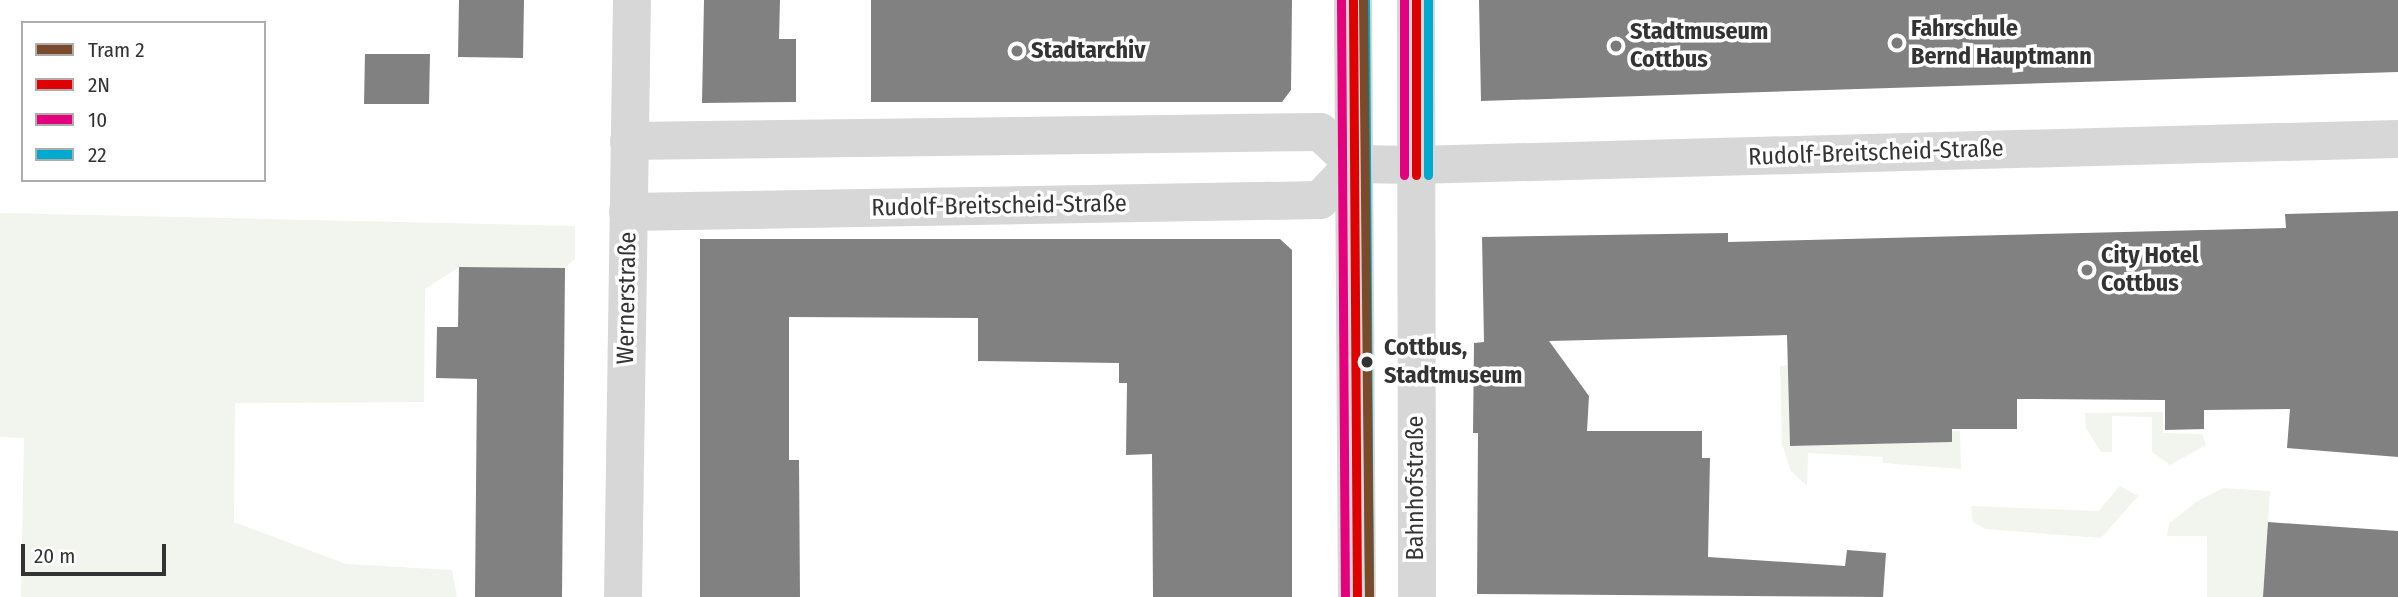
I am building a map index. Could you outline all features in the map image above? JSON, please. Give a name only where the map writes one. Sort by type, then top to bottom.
[{"type":"street","name":"Wernerstraße","points":[[623,597],[632,0]]},
{"type":"street","points":[[1353,0],[1357,597]]},
{"type":"street","name":"Bahnhofstraße","points":[[1416,0],[1417,597]]},
{"type":"street","points":[[629,141],[1320,132],[1354,164]]},
{"type":"street","name":"Rudolf-Breitscheid-Straße","points":[[628,212],[1320,200],[1354,164],[1416,165],[2398,139]]},
{"type":"shaded area","points":[[0,213],[575,226],[575,259],[565,268],[459,267],[425,289],[424,402],[235,403],[234,522],[346,564],[452,570],[457,597],[21,597],[24,438],[0,437]]},
{"type":"shaded area","points":[[1788,365],[1790,446],[1952,442],[1952,431],[1960,431],[1961,469],[1883,463],[1882,457],[1808,453],[1807,486],[1791,471],[1782,444],[1780,366]]},
{"type":"shaded area","points":[[2163,412],[2163,433],[2202,434],[2206,445],[2170,465],[2152,452],[2152,417],[2112,416],[2112,452],[2101,452],[2086,428],[2085,413]]},
{"type":"shaded area","points":[[2120,486],[2138,496],[2101,538],[1985,529],[1973,522],[1971,506],[2098,511]]},
{"type":"shaded area","points":[[2223,488],[2270,491],[2263,597],[2207,597],[2207,536],[2167,536],[2169,524],[2196,502]]},
{"type":"building","points":[[459,0],[524,0],[523,58],[458,57]]},
{"type":"building","points":[[704,0],[780,0],[779,39],[796,39],[796,102],[702,103]]},
{"type":"building","name":"Stadtarchiv","points":[[871,0],[1292,0],[1291,90],[1282,102],[871,102]]},
{"type":"building","points":[[1479,0],[2398,0],[2398,72],[1481,101]]},
{"type":"building","points":[[365,54],[430,54],[429,104],[364,104]]},
{"type":"building","points":[[2398,211],[2398,457],[2287,448],[2290,409],[2204,410],[2204,429],[2165,430],[2165,400],[2017,399],[2017,429],[1952,429],[1952,442],[1790,446],[1787,335],[1549,341],[1589,396],[1587,431],[1702,431],[1702,458],[1710,458],[1708,557],[1845,566],[1847,550],[1886,553],[1883,597],[1477,594],[1478,433],[1473,433],[1474,343],[1484,342],[1482,237],[1728,233],[1728,242],[2286,228],[2285,214]]},
{"type":"building","points":[[700,239],[1280,239],[1292,250],[1292,597],[1153,597],[1152,454],[1126,455],[1127,383],[1119,383],[1119,363],[978,361],[978,318],[789,317],[789,460],[799,460],[800,597],[700,597]]},
{"type":"building","points":[[459,267],[565,268],[562,597],[475,597],[477,379],[436,378],[437,327],[458,327]]},
{"type":"building","points":[[2268,522],[2398,531],[2398,597],[2263,597]]},
{"type":"tram line","name":"2","points":[[1363,0],[1369,597]]},
{"type":"transit line","name":"10","points":[[1341,0],[1345,597]]},
{"type":"transit line","name":"2N","points":[[1353,0],[1357,597]]},
{"type":"transit line","name":"22","points":[[1365,0],[1369,597]]},
{"type":"transit line","name":"10","points":[[1404,0],[1404,175]]},
{"type":"transit line","name":"2N","points":[[1416,0],[1416,175]]},
{"type":"transit line","name":"22","points":[[1428,0],[1428,175]]},
{"type":"place","name":"Fahrschule Bernd Hauptmann","points":[[1897,43]]},
{"type":"place","name":"Stadtmuseum Cottbus","points":[[1616,46]]},
{"type":"place","name":"Stadtarchiv","points":[[1017,51]]},
{"type":"place","name":"City Hotel Cottbus","points":[[2087,270]]},
{"type":"place","name":"Cottbus, Stadtmuseum","points":[[1367,362]]}]
